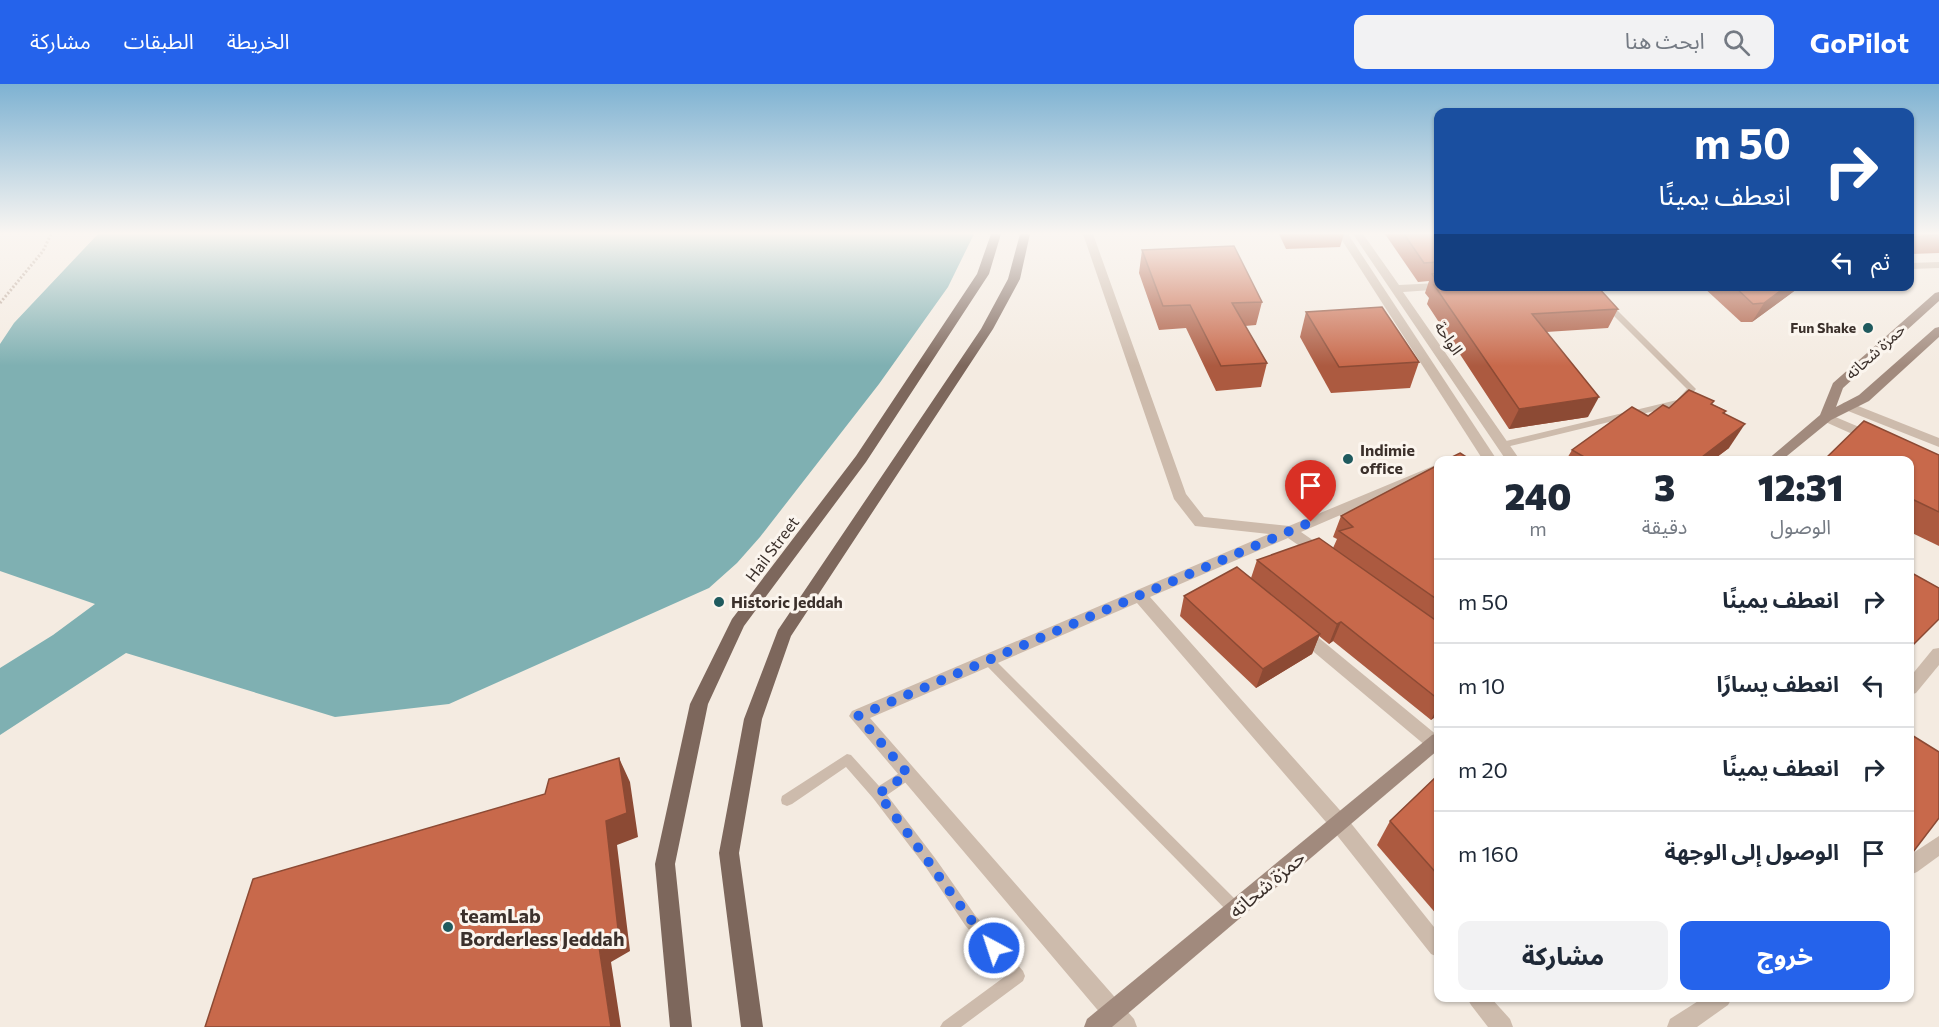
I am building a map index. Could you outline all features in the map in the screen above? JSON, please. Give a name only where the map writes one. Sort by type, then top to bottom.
[{"type":"main road","name":"Hail Street","points":[[681,1027],[665,864],[699,704],[738,623],[861,459],[980,278]]},
{"type":"main road","points":[[752,1027],[729,853],[753,719],[784,634],[987,328],[1014,278]]},
{"type":"main road","name":"حمزة شحاته","points":[[1826,417],[1836,386],[1939,295]]},
{"type":"main road","name":"حمزة شحاته","points":[[1779,456],[1826,417],[1863,399],[1939,331]]},
{"type":"main road","name":"حمزة شحاته","points":[[1095,1027],[1120,1020],[1236,910],[1434,745]]},
{"type":"street","points":[[1103,278],[1179,496],[1200,522],[1289,531],[1336,564]]},
{"type":"street","name":"الواحة","points":[[1372,278],[1487,456]]},
{"type":"street","name":"الواحة","points":[[1388,278],[1510,456]]},
{"type":"street","points":[[1395,289],[1434,287]]},
{"type":"street","points":[[1848,406],[1939,443]]},
{"type":"street","points":[[1826,417],[1888,444]]},
{"type":"street","points":[[1120,1020],[858,716],[1434,470]]},
{"type":"street","points":[[1216,562],[1235,577]]},
{"type":"street","points":[[1139,595],[1340,823],[1434,942]]},
{"type":"street","points":[[1289,622],[1434,741]]},
{"type":"street","points":[[1914,683],[1939,654]]},
{"type":"street","points":[[1914,863],[1939,845]]},
{"type":"street","points":[[1481,1002],[1502,1027]]},
{"type":"street","points":[[1678,1027],[1714,1002]]},
{"type":"lane","points":[[1502,446],[1680,402],[1692,388],[1593,291]]},
{"type":"lane","points":[[988,660],[1236,910]]},
{"type":"lane","points":[[787,800],[847,759],[878,794],[930,862],[970,920],[1017,976],[948,1027]]},
{"type":"lane","points":[[878,794],[908,774]]},
{"type":"path","points":[[0,303],[21,278]]},
{"type":"water","points":[[56,278],[952,278],[879,384],[760,537],[737,563],[709,588],[449,704],[335,717],[126,653],[0,735],[0,668],[53,635],[95,604],[0,571],[0,344],[14,323]]},
{"type":"building","points":[[1153,278],[1250,278],[1262,302],[1232,303],[1267,363],[1221,366],[1190,305],[1163,306]]},
{"type":"building","points":[[1438,291],[1602,291],[1618,309],[1532,314],[1599,397],[1519,409]]},
{"type":"building","points":[[1739,291],[1780,291],[1764,303],[1753,304]]},
{"type":"building","points":[[1382,307],[1419,362],[1339,367],[1306,312]]},
{"type":"building","points":[[1689,390],[1714,401],[1711,404],[1726,411],[1723,413],[1745,424],[1703,456],[1582,456],[1572,450],[1632,407],[1648,416],[1663,405],[1669,408]]},
{"type":"building","points":[[1864,421],[1939,455],[1939,512],[1914,500],[1914,456],[1828,456]]},
{"type":"building","points":[[1434,467],[1434,597],[1339,531],[1353,527],[1341,516]]},
{"type":"building","points":[[1319,538],[1434,619],[1434,696],[1341,622],[1337,624],[1257,560]]},
{"type":"building","points":[[1237,567],[1320,634],[1263,669],[1184,596]]},
{"type":"building","points":[[1914,574],[1939,588],[1939,619],[1914,644]]},
{"type":"building","points":[[1914,736],[1939,752],[1939,818],[1914,851]]},
{"type":"building","name":"teamLab Borderless Jeddah","points":[[619,758],[627,813],[606,821],[618,929],[598,940],[611,1027],[205,1027],[253,879],[545,794],[549,779]]},
{"type":"building","points":[[1434,779],[1434,870],[1390,821]]},
{"type":"place","name":"Fun Shake","points":[[1868,328]]},
{"type":"place","name":"Indimie office","points":[[1348,459]]},
{"type":"place","name":"Historic Jeddah","points":[[719,602]]},
{"type":"place","name":"teamLab Borderless Jeddah","points":[[448,927]]},
{"type":"route","points":[[994,948],[970,920],[930,862],[878,794],[908,774],[858,716],[1311,522]]}]
